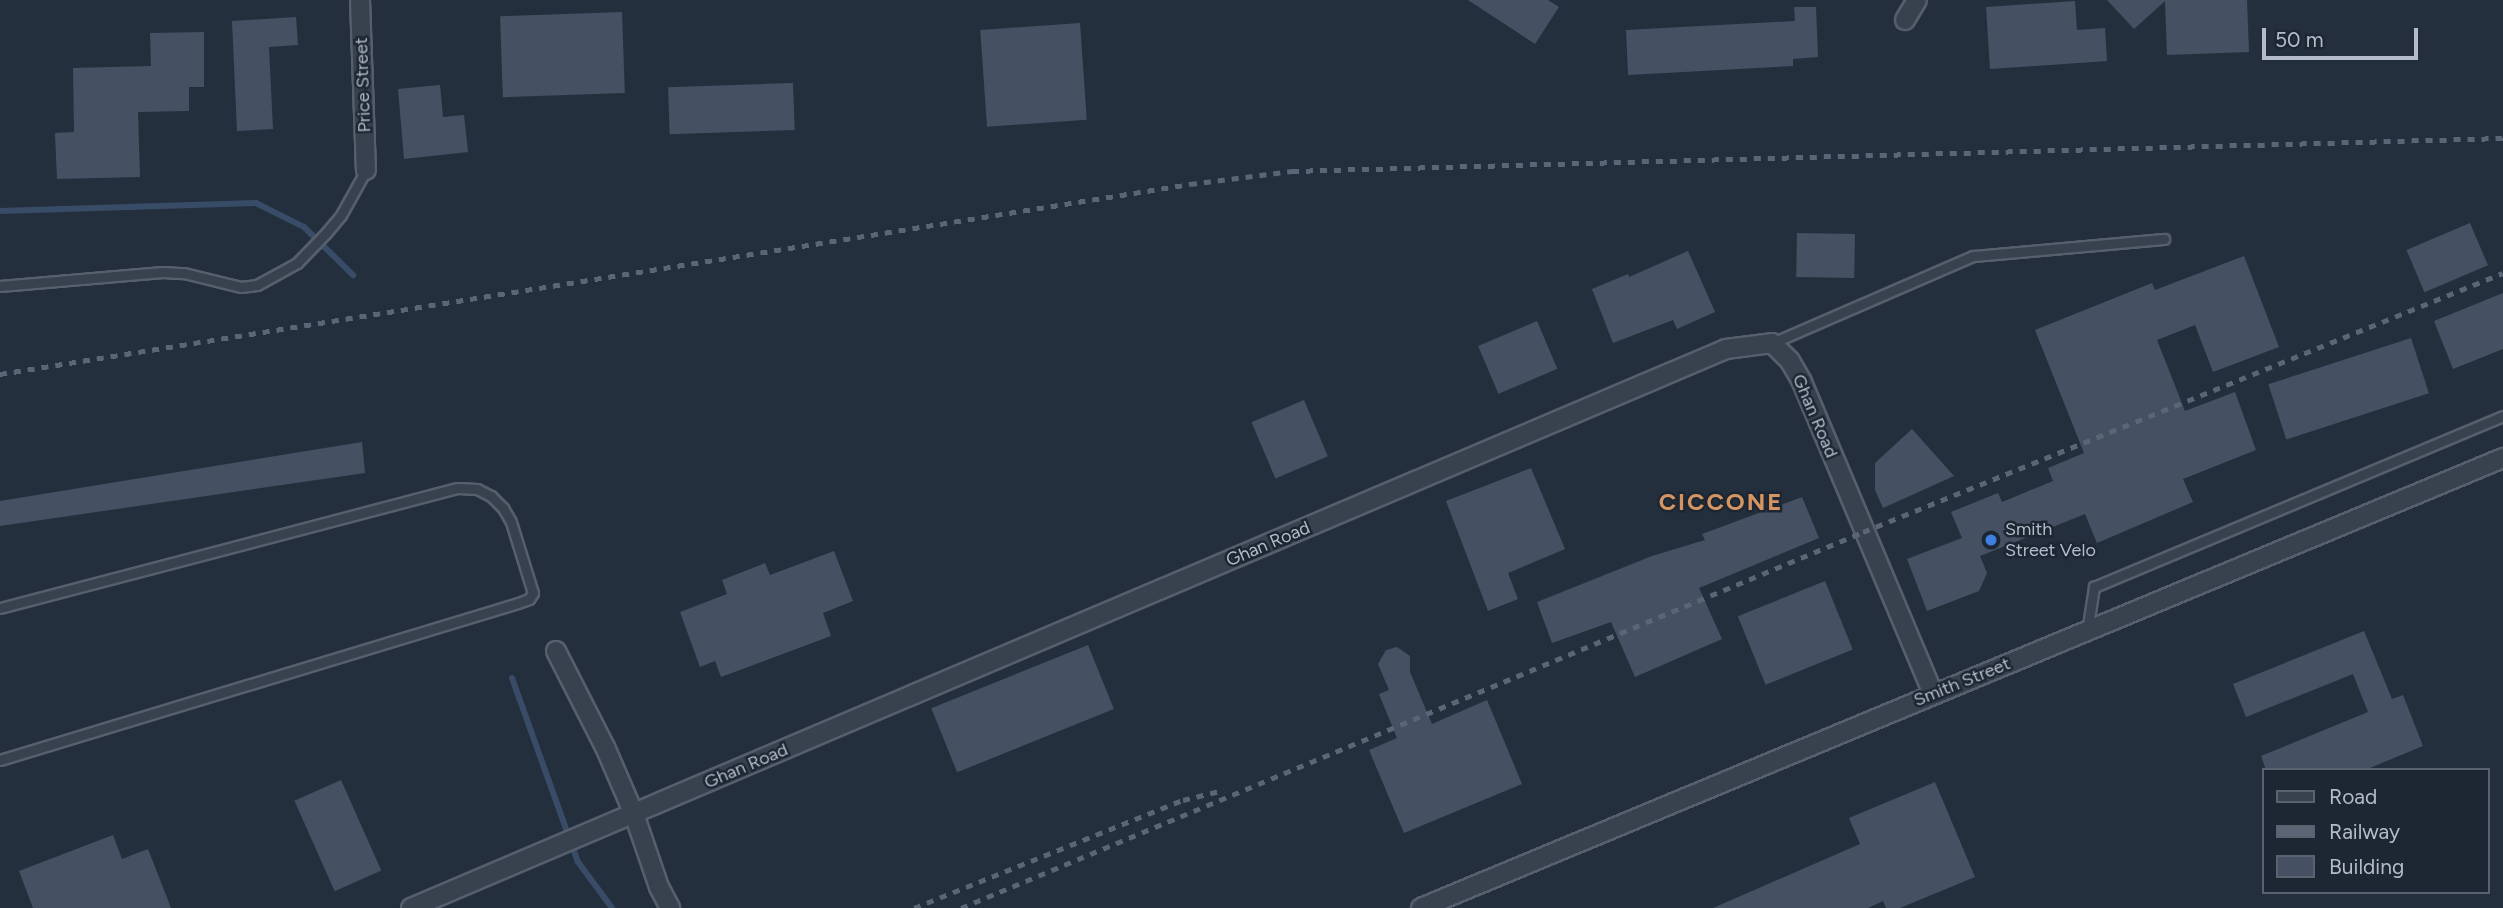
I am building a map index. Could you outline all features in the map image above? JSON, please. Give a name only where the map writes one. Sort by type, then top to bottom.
[{"type":"street","name":"Price Street","points":[[360,0],[366,170]]},
{"type":"street","points":[[1905,20],[1917,0]]},
{"type":"street","name":"Ghan Road","points":[[411,908],[1726,349],[1772,343],[1790,361],[1802,382],[1933,693]]},
{"type":"street","name":"Smith Street","points":[[1421,908],[2503,458]]},
{"type":"street","points":[[556,651],[600,735],[634,814],[649,862],[670,908]]},
{"type":"lane","points":[[0,286],[162,272],[193,275],[241,286],[257,285],[297,263],[326,233],[341,215],[366,170]]},
{"type":"lane","points":[[1772,343],[1973,256],[2164,239]]},
{"type":"lane","points":[[2087,633],[2094,587],[2503,416]]},
{"type":"lane","points":[[0,608],[458,488],[477,489],[491,496],[503,508],[514,529],[533,593],[529,599],[518,603],[0,760]]},
{"type":"building","points":[[1468,0],[1548,0],[1559,7],[1535,44]]},
{"type":"building","points":[[2107,0],[2247,0],[2249,52],[2167,55],[2165,1],[2134,29]]},
{"type":"building","points":[[2075,1],[2077,30],[2105,28],[2107,61],[1990,69],[1986,7]]},
{"type":"building","points":[[1794,7],[1816,7],[1818,57],[1793,59],[1793,66],[1628,75],[1626,30],[1795,21]]},
{"type":"building","points":[[622,12],[625,93],[503,97],[500,16]]},
{"type":"building","points":[[296,17],[298,45],[269,47],[273,129],[237,131],[232,21]]},
{"type":"building","points":[[1080,23],[1087,120],[987,127],[980,30]]},
{"type":"building","points":[[204,32],[204,87],[189,87],[189,111],[138,112],[140,177],[57,179],[55,133],[74,132],[73,68],[151,66],[150,33]]},
{"type":"building","points":[[793,83],[795,130],[670,134],[668,87]]},
{"type":"building","points":[[440,85],[443,117],[464,115],[468,152],[404,159],[398,89]]},
{"type":"building","points":[[2470,223],[2488,265],[2424,292],[2406,250]]},
{"type":"building","points":[[1797,233],[1855,234],[1854,278],[1796,277]]},
{"type":"building","points":[[1688,251],[1715,312],[1677,329],[1673,320],[1613,343],[1592,289],[1628,274],[1629,277]]},
{"type":"building","points":[[2244,256],[2279,347],[2213,372],[2195,325],[2157,340],[2185,411],[2235,392],[2256,450],[2183,479],[2193,502],[2097,543],[2085,514],[1980,556],[1987,573],[1979,591],[1927,611],[1907,559],[1962,538],[1951,512],[1998,493],[2002,502],[2053,481],[2048,468],[2084,453],[2035,330],[2152,283],[2155,290]]},
{"type":"building","points":[[2503,293],[2503,349],[2453,369],[2434,321]]},
{"type":"building","points":[[1537,321],[1557,369],[1498,394],[1478,346]]},
{"type":"building","points":[[2411,338],[2429,393],[2286,440],[2268,384]]},
{"type":"building","points":[[1304,400],[1328,456],[1275,478],[1252,422]]},
{"type":"building","points":[[1912,429],[1954,476],[1883,508],[1875,490],[1875,463]]},
{"type":"building","points":[[362,442],[365,473],[0,526],[0,501]]},
{"type":"building","points":[[1531,468],[1565,549],[1508,573],[1518,599],[1488,611],[1446,501]]},
{"type":"building","points":[[1802,497],[1819,538],[1699,588],[1722,639],[1635,677],[1611,622],[1552,643],[1537,602],[1652,556],[1705,540],[1702,534]]},
{"type":"building","points":[[834,551],[853,601],[823,613],[831,636],[721,677],[715,661],[700,667],[680,612],[727,594],[722,580],[765,563],[770,575]]},
{"type":"building","points":[[1825,581],[1853,650],[1766,685],[1738,616]]},
{"type":"building","points":[[2364,631],[2392,699],[2403,695],[2423,746],[2370,768],[2265,768],[2261,756],[2368,712],[2353,674],[2246,717],[2233,684]]},
{"type":"building","points":[[1088,645],[1114,709],[957,772],[931,708]]},
{"type":"building","points":[[1397,647],[1410,656],[1410,672],[1432,724],[1487,700],[1522,784],[1404,833],[1369,750],[1397,738],[1379,694],[1389,690],[1378,664],[1386,650]]},
{"type":"building","points":[[341,780],[381,870],[335,891],[294,801]]},
{"type":"building","points":[[1935,782],[1975,877],[1900,908],[1886,908],[1883,901],[1868,908],[1713,908],[1860,844],[1849,818]]},
{"type":"building","points":[[113,835],[122,859],[148,849],[171,908],[33,908],[19,871]]},
{"type":"waterway","points":[[0,211],[256,203],[304,227],[353,275]]},
{"type":"waterway","points":[[512,678],[578,862],[612,908]]},
{"type":"railway","points":[[0,374],[1190,184],[1292,171],[2503,138]]},
{"type":"railway","points":[[961,908],[1863,532],[2503,273]]},
{"type":"railway","points":[[914,908],[1183,800],[1224,790]]},
{"type":"place","name":"Smith Street Velo","points":[[1991,540]]},
{"type":"district","name":"CICCONE","points":[[1721,502]]}]
